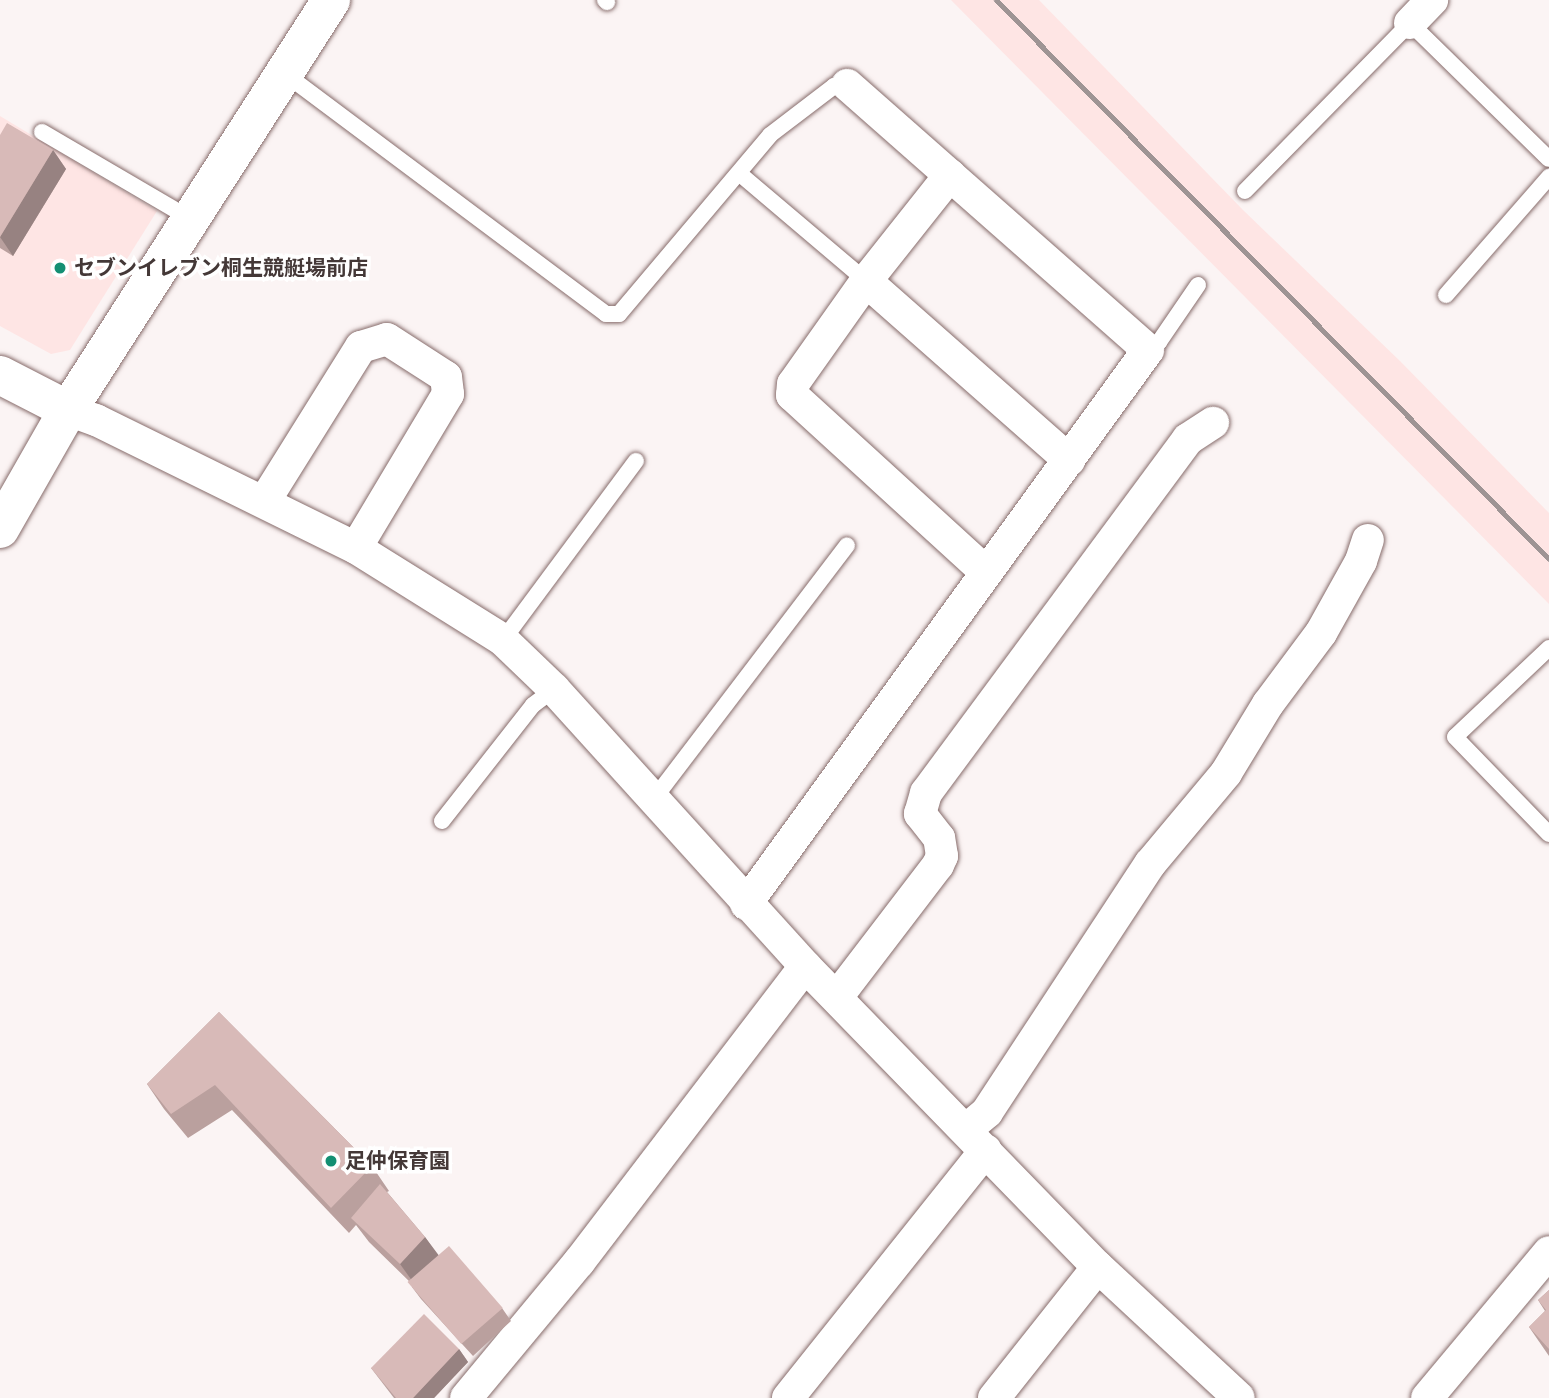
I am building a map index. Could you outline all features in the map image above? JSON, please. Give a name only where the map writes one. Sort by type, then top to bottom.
[{"type":"street","points":[[0,529],[68,411],[331,0]]},
{"type":"street","points":[[1410,23],[1432,0]]},
{"type":"street","points":[[746,904],[1148,351],[847,85]]},
{"type":"street","points":[[950,176],[866,281],[793,384],[792,395],[986,572]]},
{"type":"street","points":[[866,281],[1069,460]]},
{"type":"street","points":[[264,502],[361,346],[387,339],[446,377],[448,394],[356,548]]},
{"type":"street","points":[[0,375],[68,411],[96,420],[356,548],[503,640],[554,689],[805,966],[1098,1267],[1239,1398]]},
{"type":"street","points":[[837,997],[938,865],[942,856],[939,838],[920,814],[926,793],[1188,439],[1213,423]]},
{"type":"street","points":[[788,1398],[977,1140],[987,1112],[1150,864],[1226,773],[1268,704],[1321,633],[1361,561],[1368,540]]},
{"type":"street","points":[[466,1398],[579,1262],[805,966]]},
{"type":"street","points":[[1427,1398],[1549,1252]]},
{"type":"street","points":[[994,1398],[1098,1267]]},
{"type":"lane","points":[[1245,191],[1410,23],[1549,159]]},
{"type":"lane","points":[[284,73],[606,314],[620,314],[770,135],[834,86],[847,85]]},
{"type":"lane","points":[[42,132],[190,218]]},
{"type":"lane","points":[[740,174],[866,281]]},
{"type":"lane","points":[[1446,295],[1549,177]]},
{"type":"lane","points":[[1148,351],[1159,342],[1198,285]]},
{"type":"lane","points":[[503,640],[636,461]]},
{"type":"lane","points":[[653,800],[847,545]]},
{"type":"lane","points":[[1549,648],[1455,737],[1549,834]]},
{"type":"lane","points":[[442,821],[533,705],[554,689]]},
{"type":"shaded area","points":[[951,0],[1039,0],[1243,210],[1400,361],[1549,513],[1549,604]]},
{"type":"shaded area","name":"セブンイレブン桐生競艇場前店","points":[[0,116],[157,211],[70,350],[51,354],[0,326]]},
{"type":"building","points":[[7,123],[53,150],[0,237],[0,135]]},
{"type":"building","points":[[219,1012],[372,1166],[331,1208],[215,1085],[171,1114],[147,1084]]},
{"type":"building","points":[[380,1184],[425,1237],[400,1264],[351,1218]]},
{"type":"building","points":[[449,1246],[503,1308],[461,1344],[407,1282]]},
{"type":"building","points":[[1549,1290],[1549,1349],[1529,1327],[1546,1310],[1538,1300]]},
{"type":"building","points":[[424,1314],[459,1349],[413,1398],[396,1398],[371,1368]]},
{"type":"railway","points":[[996,0],[1549,559]]},
{"type":"place","name":"セブンイレブン桐生競艇場前店","points":[[60,268]]},
{"type":"place","name":"足仲保育園","points":[[331,1161]]}]
